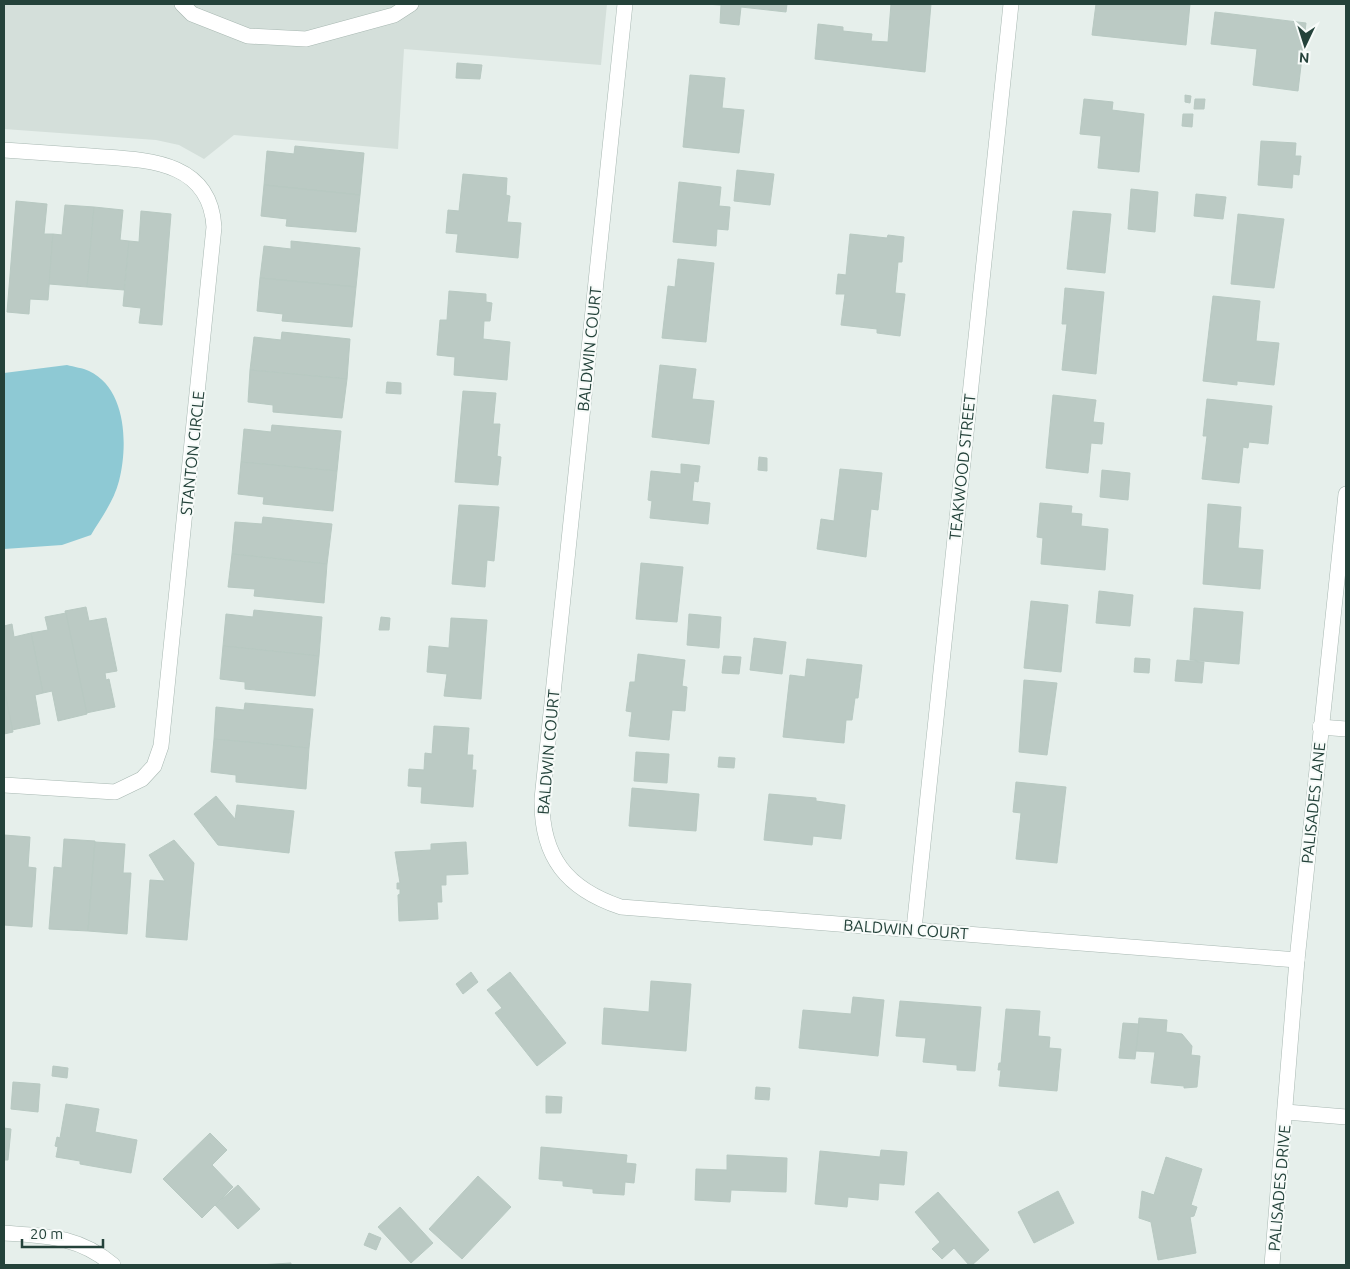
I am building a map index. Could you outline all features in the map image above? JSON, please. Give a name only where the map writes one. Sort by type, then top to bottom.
[{"type":"street","points":[[182,4],[192,14],[248,36],[306,39],[394,15],[411,4]]},
{"type":"street","name":"BALDWIN COURT","points":[[625,4],[542,799],[542,821],[546,840],[561,870],[576,885],[600,900],[621,907],[1297,960]]},
{"type":"street","name":"TEAKWOOD STREET","points":[[914,929],[1011,4]]},
{"type":"street","name":"STANTON CIRCLE","points":[[4,150],[153,160],[179,169],[195,182],[206,196],[213,213],[214,227],[162,746],[154,766],[142,779],[115,792],[4,785]]},
{"type":"street","name":"PALISADES LANE","points":[[1286,1112],[1297,960],[1320,726],[1346,494]]},
{"type":"street","points":[[1320,726],[1346,728]]},
{"type":"street","name":"PALISADES DRIVE","points":[[1272,1265],[1286,1112],[1346,1117]]},
{"type":"street","points":[[4,1232],[52,1236],[74,1242],[97,1251],[113,1265]]},
{"type":"shaded area","points":[[4,4],[607,4],[601,65],[404,49],[398,149],[234,135],[204,159],[179,145],[156,140],[4,129]]},
{"type":"water","points":[[67,365],[87,370],[102,379],[118,404],[122,420],[123,452],[117,488],[91,535],[62,545],[4,549],[4,373]]},
{"type":"building","points":[[705,4],[787,4],[786,12],[741,7],[739,25],[720,23],[721,5]]},
{"type":"building","points":[[891,4],[931,4],[925,72],[815,59],[818,24],[843,27],[843,31],[872,34],[871,41],[888,42]]},
{"type":"building","points":[[1096,4],[1190,4],[1186,45],[1092,35]]},
{"type":"building","points":[[1215,12],[1306,23],[1298,91],[1253,85],[1257,49],[1211,44]]},
{"type":"building","points":[[457,63],[482,65],[480,79],[456,78]]},
{"type":"building","points":[[690,75],[725,78],[722,108],[744,110],[739,153],[683,147]]},
{"type":"building","points":[[1185,95],[1191,96],[1190,103],[1185,102]]},
{"type":"building","points":[[1084,99],[1113,102],[1112,110],[1144,114],[1139,172],[1098,168],[1101,136],[1080,134]]},
{"type":"building","points":[[1195,99],[1205,99],[1204,109],[1194,109]]},
{"type":"building","points":[[1183,114],[1193,114],[1192,127],[1182,126]]},
{"type":"building","points":[[1261,141],[1296,143],[1295,156],[1301,156],[1299,175],[1293,174],[1292,188],[1258,185]]},
{"type":"building","points":[[295,146],[364,153],[360,195],[264,185],[267,151],[294,154]]},
{"type":"building","points":[[737,170],[774,174],[770,205],[734,201]]},
{"type":"building","points":[[463,174],[507,178],[506,195],[510,196],[507,222],[521,223],[518,258],[456,252],[458,234],[446,233],[448,210],[459,211]]},
{"type":"building","points":[[679,182],[721,187],[719,206],[730,207],[728,230],[717,229],[716,246],[673,242]]},
{"type":"building","points":[[264,185],[360,195],[356,232],[286,226],[287,219],[261,216]]},
{"type":"building","points":[[1131,189],[1158,192],[1155,232],[1128,229]]},
{"type":"building","points":[[1196,194],[1226,197],[1223,219],[1194,216]]},
{"type":"building","points":[[16,201],[47,204],[44,234],[53,234],[48,300],[30,299],[29,314],[7,312]]},
{"type":"building","points":[[65,205],[94,207],[87,287],[49,284],[53,234],[62,235]]},
{"type":"building","points":[[94,207],[123,210],[120,240],[129,241],[124,290],[87,287]]},
{"type":"building","points":[[141,211],[171,214],[162,325],[139,323],[141,308],[123,306],[129,241],[139,242]]},
{"type":"building","points":[[1073,211],[1111,214],[1105,273],[1067,269]]},
{"type":"building","points":[[1238,214],[1284,219],[1274,288],[1231,284]]},
{"type":"building","points":[[850,234],[887,238],[888,235],[904,237],[902,262],[898,262],[895,293],[905,294],[900,336],[877,333],[877,329],[841,325],[845,294],[836,294],[838,274],[846,275]]},
{"type":"building","points":[[291,241],[360,248],[356,287],[260,278],[264,246],[291,249]]},
{"type":"building","points":[[678,259],[714,263],[706,342],[662,338],[668,286],[675,287]]},
{"type":"building","points":[[260,278],[356,287],[352,327],[282,321],[283,314],[257,311]]},
{"type":"building","points":[[1065,288],[1104,292],[1096,374],[1062,370],[1067,324],[1062,324]]},
{"type":"building","points":[[449,291],[486,294],[486,302],[492,303],[490,321],[484,321],[483,339],[510,342],[507,380],[454,375],[455,357],[437,355],[440,320],[447,320]]},
{"type":"building","points":[[1213,296],[1260,301],[1256,341],[1279,343],[1274,385],[1237,381],[1237,385],[1203,381]]},
{"type":"building","points":[[282,332],[350,339],[347,379],[250,370],[254,337],[281,340]]},
{"type":"building","points":[[660,365],[696,369],[692,399],[714,401],[709,444],[652,437]]},
{"type":"building","points":[[250,370],[347,379],[342,418],[273,412],[273,405],[248,402]]},
{"type":"building","points":[[387,382],[401,383],[401,394],[386,393]]},
{"type":"building","points":[[463,391],[496,393],[493,424],[500,424],[497,456],[501,457],[498,485],[455,482]]},
{"type":"building","points":[[1053,395],[1096,400],[1093,422],[1104,423],[1102,444],[1091,443],[1088,473],[1046,468]]},
{"type":"building","points":[[1207,399],[1272,406],[1268,444],[1249,442],[1248,448],[1243,447],[1239,483],[1202,479],[1207,436],[1203,436]]},
{"type":"building","points":[[272,425],[341,431],[337,471],[241,462],[244,429],[271,432]]},
{"type":"building","points":[[759,457],[767,458],[767,471],[758,470]]},
{"type":"building","points":[[241,462],[337,471],[333,511],[263,504],[264,497],[238,494]]},
{"type":"building","points":[[681,464],[700,466],[698,482],[694,481],[692,501],[710,503],[708,524],[650,518],[652,501],[648,500],[651,471],[681,474]]},
{"type":"building","points":[[840,469],[882,473],[878,510],[871,509],[866,557],[817,549],[821,519],[834,521]]},
{"type":"building","points":[[1102,470],[1130,473],[1128,500],[1100,497]]},
{"type":"building","points":[[1040,503],[1072,506],[1071,513],[1082,514],[1081,526],[1108,529],[1105,570],[1041,564],[1043,538],[1037,537]]},
{"type":"building","points":[[1208,504],[1241,507],[1238,548],[1263,550],[1260,589],[1203,584]]},
{"type":"building","points":[[459,505],[499,507],[494,561],[487,560],[485,587],[452,584]]},
{"type":"building","points":[[263,517],[332,524],[327,564],[232,554],[235,522],[262,524]]},
{"type":"building","points":[[232,554],[327,564],[324,603],[254,596],[255,589],[228,587]]},
{"type":"building","points":[[641,563],[683,567],[677,622],[636,619]]},
{"type":"building","points":[[1099,591],[1133,595],[1130,626],[1096,623]]},
{"type":"building","points":[[1031,601],[1068,605],[1061,672],[1024,668]]},
{"type":"building","points":[[86,607],[89,621],[106,618],[117,671],[105,673],[106,680],[109,679],[115,707],[86,713],[65,611]]},
{"type":"building","points":[[1194,608],[1243,612],[1239,664],[1190,660]]},
{"type":"building","points":[[254,610],[322,617],[319,656],[223,646],[226,614],[253,617]]},
{"type":"building","points":[[66,613],[87,714],[58,721],[52,691],[43,693],[31,633],[48,630],[45,617]]},
{"type":"building","points":[[689,614],[721,617],[719,648],[687,645]]},
{"type":"building","points":[[381,617],[390,618],[389,630],[379,630]]},
{"type":"building","points":[[451,618],[487,620],[481,699],[444,696],[447,674],[427,672],[429,646],[449,648]]},
{"type":"building","points":[[12,624],[14,637],[31,633],[43,693],[35,695],[40,724],[12,730],[4,689],[4,626]]},
{"type":"building","points":[[754,638],[786,642],[782,674],[750,670]]},
{"type":"building","points":[[223,646],[319,656],[315,696],[245,689],[245,682],[220,679]]},
{"type":"building","points":[[638,654],[685,660],[682,686],[687,687],[685,711],[672,710],[669,740],[629,736],[632,712],[626,711],[630,682],[635,682]]},
{"type":"building","points":[[724,656],[741,657],[739,674],[722,673]]},
{"type":"building","points":[[1135,658],[1150,659],[1149,673],[1134,672]]},
{"type":"building","points":[[807,659],[862,665],[858,698],[855,698],[852,720],[846,720],[844,743],[783,737],[790,675],[805,677]]},
{"type":"building","points":[[1177,660],[1204,662],[1202,683],[1175,681]]},
{"type":"building","points":[[1024,680],[1057,683],[1047,755],[1019,752]]},
{"type":"building","points":[[4,689],[13,732],[4,734]]},
{"type":"building","points":[[245,703],[313,709],[309,748],[214,739],[216,707],[244,710]]},
{"type":"building","points":[[434,726],[469,728],[467,755],[473,755],[472,770],[476,770],[473,807],[421,803],[422,787],[408,786],[409,769],[424,770],[425,753],[432,754]]},
{"type":"building","points":[[214,739],[309,748],[306,789],[236,782],[236,775],[211,772]]},
{"type":"building","points":[[636,752],[669,754],[667,783],[634,781]]},
{"type":"building","points":[[719,757],[735,758],[734,768],[718,767]]},
{"type":"building","points":[[1016,782],[1066,787],[1057,863],[1016,859],[1021,813],[1013,812]]},
{"type":"building","points":[[632,788],[699,794],[696,831],[629,826]]},
{"type":"building","points":[[769,794],[816,798],[816,801],[845,805],[841,839],[813,836],[812,845],[764,840]]},
{"type":"building","points":[[216,796],[235,819],[237,805],[294,811],[289,853],[218,845],[194,814]]},
{"type":"building","points":[[4,835],[30,837],[28,867],[36,868],[32,927],[4,925]]},
{"type":"building","points":[[64,839],[95,841],[88,931],[49,929],[54,867],[62,868]]},
{"type":"building","points":[[174,840],[194,863],[187,940],[146,937],[150,880],[165,881],[149,855]]},
{"type":"building","points":[[95,842],[125,844],[123,873],[131,873],[127,934],[88,931]]},
{"type":"building","points":[[466,842],[468,874],[446,875],[446,885],[441,885],[442,902],[437,902],[438,919],[399,921],[398,895],[400,894],[400,889],[397,889],[397,883],[400,883],[395,852],[431,850],[431,844]]},
{"type":"building","points":[[471,972],[478,982],[463,994],[456,984]]},
{"type":"building","points":[[510,972],[566,1043],[537,1066],[495,1013],[502,1008],[487,990]]},
{"type":"building","points":[[651,981],[691,984],[686,1051],[602,1044],[604,1008],[649,1012]]},
{"type":"building","points":[[853,997],[884,1000],[878,1056],[799,1048],[803,1010],[851,1014]]},
{"type":"building","points":[[900,1001],[981,1007],[975,1071],[957,1070],[957,1065],[923,1062],[926,1038],[896,1036]]},
{"type":"building","points":[[1006,1009],[1040,1011],[1038,1036],[1050,1037],[1049,1048],[1061,1049],[1057,1091],[999,1086],[1001,1070],[998,1070],[999,1063],[1001,1063]]},
{"type":"building","points":[[1139,1018],[1167,1020],[1166,1032],[1182,1034],[1192,1046],[1191,1055],[1200,1056],[1197,1087],[1184,1088],[1184,1086],[1151,1083],[1155,1052],[1136,1051]]},
{"type":"building","points":[[1123,1023],[1139,1024],[1135,1059],[1119,1058]]},
{"type":"building","points":[[53,1066],[68,1068],[67,1078],[52,1076]]},
{"type":"building","points":[[13,1082],[40,1084],[38,1112],[11,1109]]},
{"type":"building","points":[[756,1087],[770,1088],[769,1100],[755,1099]]},
{"type":"building","points":[[546,1096],[562,1097],[561,1113],[546,1113]]},
{"type":"building","points":[[66,1104],[99,1109],[95,1132],[137,1140],[131,1173],[80,1164],[80,1161],[56,1157],[58,1147],[55,1146],[57,1137],[60,1138]]},
{"type":"building","points":[[4,1128],[11,1129],[8,1160],[4,1160]]},
{"type":"building","points":[[210,1133],[227,1150],[212,1165],[233,1187],[202,1218],[163,1179]]},
{"type":"building","points":[[541,1147],[627,1155],[626,1163],[636,1164],[634,1183],[625,1182],[624,1195],[593,1193],[593,1189],[563,1186],[563,1181],[539,1179]]},
{"type":"building","points":[[881,1150],[907,1152],[904,1185],[879,1183],[878,1200],[848,1197],[847,1207],[815,1204],[820,1151],[880,1157]]},
{"type":"building","points":[[727,1155],[787,1158],[786,1192],[731,1190],[730,1202],[695,1200],[696,1169],[727,1170]]},
{"type":"building","points":[[1166,1157],[1202,1169],[1191,1205],[1197,1207],[1194,1216],[1190,1217],[1196,1253],[1158,1260],[1151,1222],[1139,1218],[1142,1191],[1154,1195]]},
{"type":"building","points":[[478,1176],[511,1207],[462,1259],[429,1229]]},
{"type":"building","points":[[238,1185],[260,1209],[238,1229],[215,1205]]},
{"type":"building","points":[[1058,1191],[1074,1223],[1034,1243],[1018,1212]]},
{"type":"building","points":[[938,1192],[989,1250],[972,1265],[969,1265],[954,1248],[942,1259],[932,1249],[940,1242],[915,1212]]},
{"type":"building","points":[[400,1207],[433,1243],[411,1263],[378,1227]]},
{"type":"building","points":[[369,1233],[381,1238],[376,1250],[364,1245]]},
{"type":"building","points":[[291,1263],[291,1265],[259,1265]]}]
